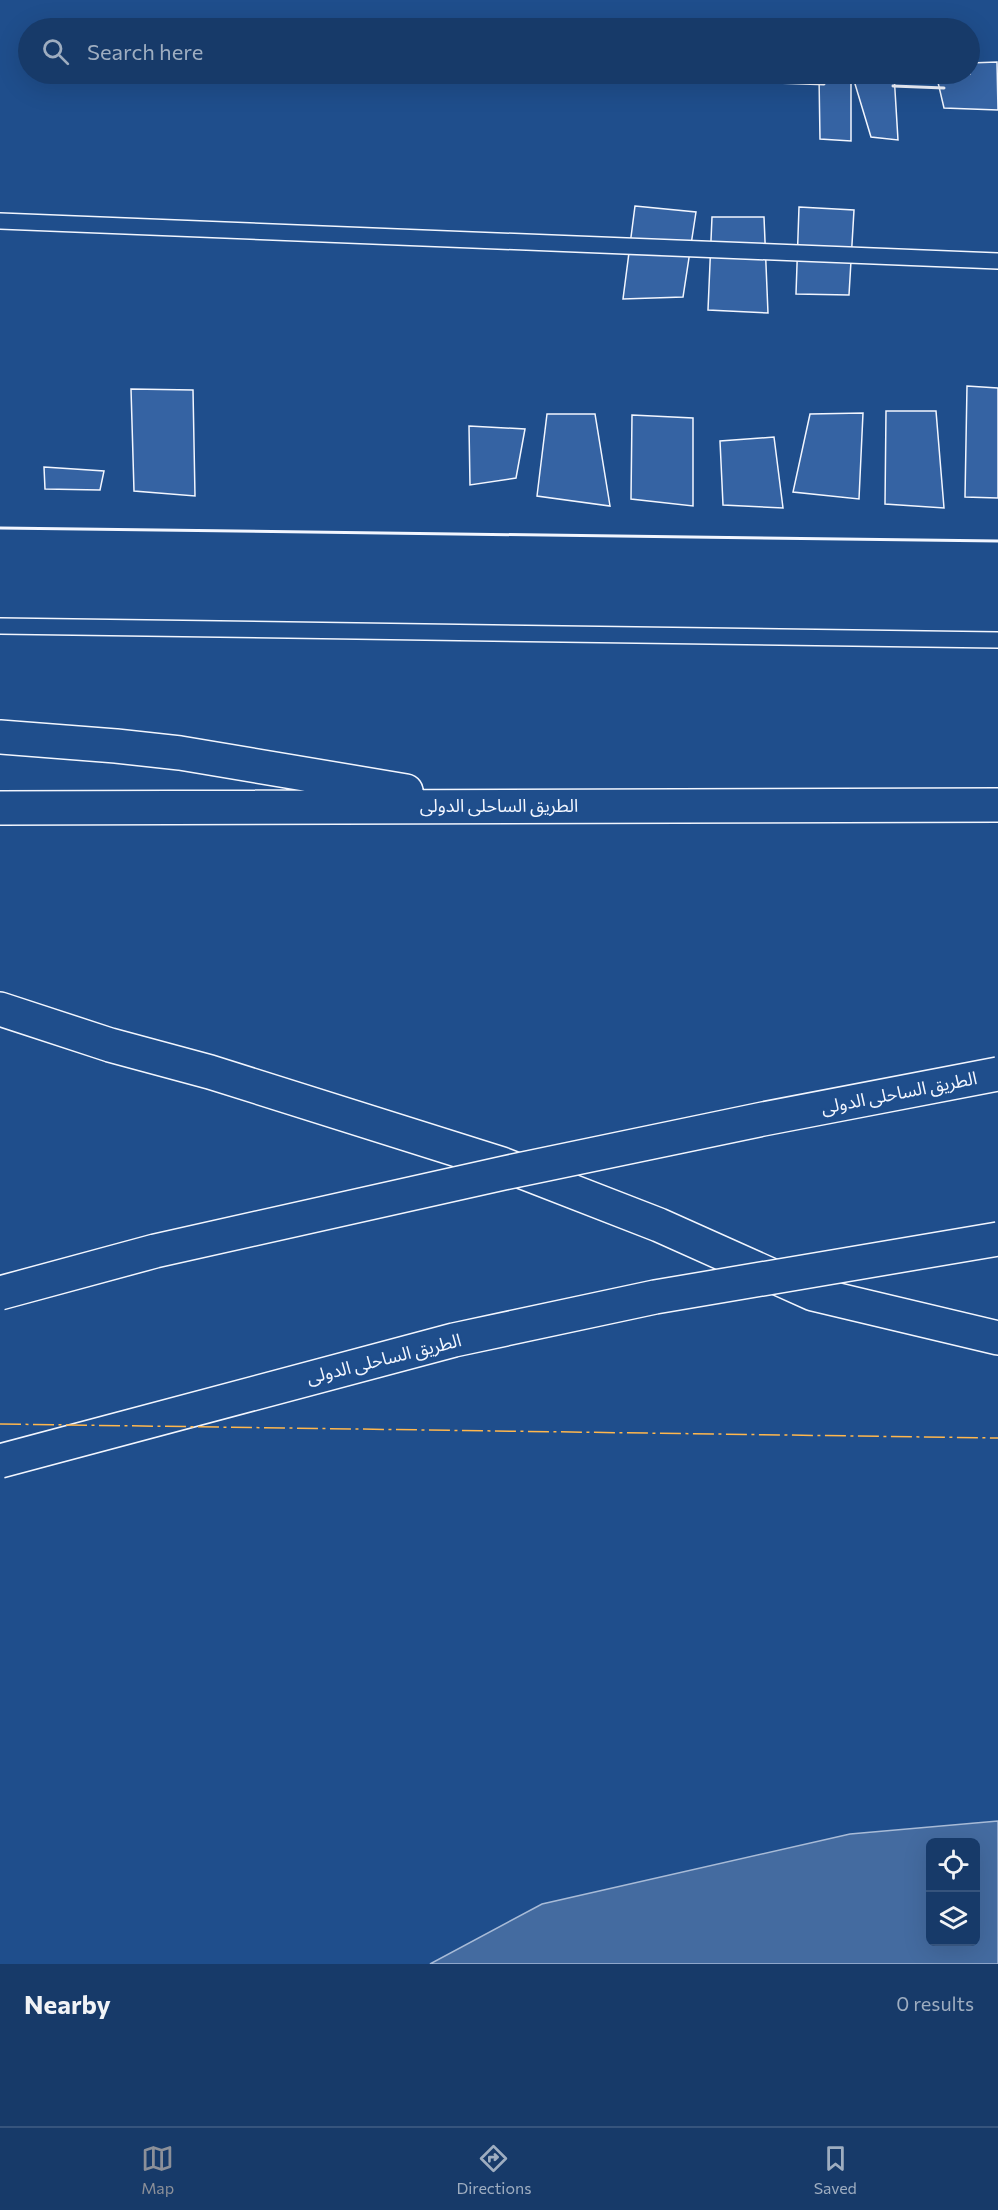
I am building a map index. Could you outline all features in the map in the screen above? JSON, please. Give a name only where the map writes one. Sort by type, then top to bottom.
[{"type":"highway","points":[[0,737],[180,753],[496,807]]},
{"type":"highway","name":"الطريق الساحلى الدولى","points":[[0,808],[998,805]]},
{"type":"highway","points":[[0,1009],[110,1045],[210,1072],[502,1164],[659,1226],[813,1294],[998,1338]]},
{"type":"highway","points":[[0,1033],[110,1045]]},
{"type":"highway","name":"الطريق الساحلى الدولى","points":[[0,1293],[155,1251],[504,1173],[763,1119],[998,1074]]},
{"type":"highway","name":"الطريق الساحلى الدولى","points":[[0,1461],[454,1340],[655,1297],[998,1239]]},
{"type":"lane","points":[[0,221],[998,261]]},
{"type":"lane","points":[[0,626],[998,640]]},
{"type":"water","points":[[998,1821],[998,1964],[430,1964],[542,1904],[850,1834]]},
{"type":"building","points":[[997,62],[998,110],[944,108],[938,84],[980,84],[980,63]]},
{"type":"building","points":[[819,84],[851,84],[851,141],[820,139]]},
{"type":"building","points":[[855,84],[895,84],[898,140],[871,137]]},
{"type":"building","points":[[635,206],[696,212],[683,297],[623,299]]},
{"type":"building","points":[[799,207],[854,210],[849,295],[796,294]]},
{"type":"building","points":[[712,217],[764,217],[768,313],[708,310]]},
{"type":"building","points":[[967,386],[998,388],[998,498],[965,497]]},
{"type":"building","points":[[131,389],[193,390],[195,496],[134,491]]},
{"type":"building","points":[[886,411],[936,411],[944,508],[885,504]]},
{"type":"building","points":[[863,413],[859,499],[793,492],[810,414]]},
{"type":"building","points":[[547,414],[595,414],[610,506],[537,496]]},
{"type":"building","points":[[632,415],[693,418],[693,506],[631,499]]},
{"type":"building","points":[[469,426],[525,429],[516,478],[470,485]]},
{"type":"building","points":[[774,437],[783,508],[723,505],[720,441]]},
{"type":"building","points":[[44,467],[104,471],[100,490],[45,489]]},
{"type":"wall","points":[[893,86],[944,88]]},
{"type":"wall","points":[[0,528],[998,541]]},
{"type":"power","points":[[0,1424],[998,1438]]}]
